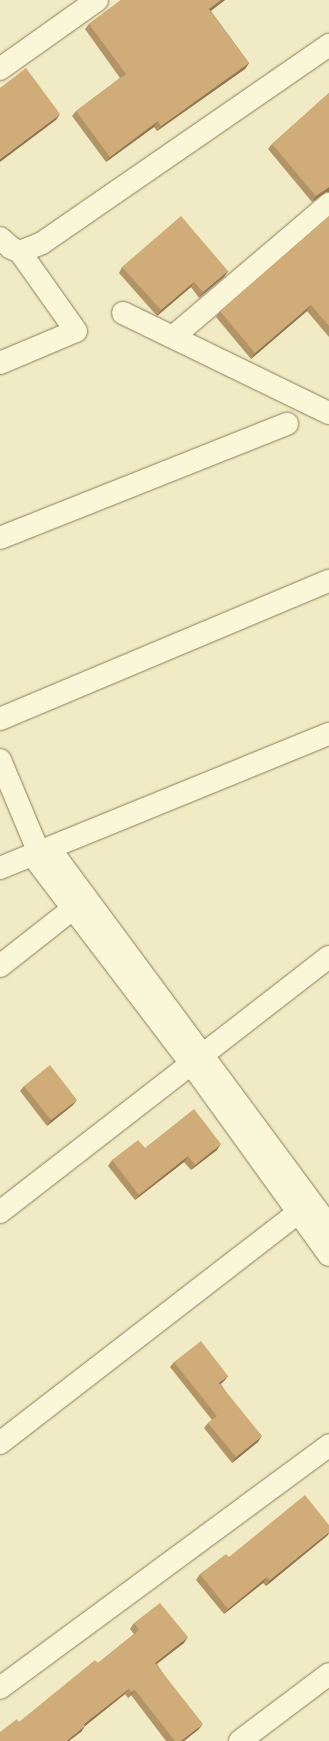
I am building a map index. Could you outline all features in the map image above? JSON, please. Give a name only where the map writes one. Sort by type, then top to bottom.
[{"type":"street","points":[[0,69],[97,0]]},
{"type":"street","points":[[20,252],[42,243],[329,45]]},
{"type":"street","points":[[174,336],[329,204]]},
{"type":"street","points":[[0,238],[11,248],[20,252],[76,331],[0,363]]},
{"type":"street","points":[[123,313],[326,408]]},
{"type":"street","points":[[0,538],[287,424]]},
{"type":"street","points":[[0,719],[329,581]]},
{"type":"street","points":[[0,868],[41,853],[329,734]]},
{"type":"street","points":[[0,760],[41,853],[198,1060],[304,1207],[329,1255]]},
{"type":"street","points":[[0,966],[79,904]]},
{"type":"street","points":[[0,1212],[329,957]]},
{"type":"street","points":[[304,1207],[329,1226]]},
{"type":"street","points":[[0,1443],[304,1207]]},
{"type":"street","points":[[0,1688],[329,1445]]},
{"type":"street","points":[[240,1741],[329,1674]]},
{"type":"building","points":[[121,0],[221,0],[209,9],[249,63],[161,126],[158,121],[110,157],[76,111],[126,74],[89,24]]},
{"type":"building","points":[[26,68],[60,114],[0,159],[0,88]]},
{"type":"building","points":[[329,93],[329,187],[316,196],[272,144]]},
{"type":"building","points":[[181,216],[228,271],[203,292],[194,282],[161,310],[122,267]]},
{"type":"building","points":[[329,216],[329,326],[311,305],[255,353],[220,311]]},
{"type":"building","points":[[50,1065],[77,1100],[51,1120],[24,1086]]},
{"type":"building","points":[[194,1109],[221,1144],[195,1165],[188,1156],[139,1195],[112,1160],[138,1140],[145,1148]]},
{"type":"building","points":[[201,1341],[228,1376],[219,1383],[262,1436],[236,1457],[208,1423],[217,1416],[174,1362]]},
{"type":"building","points":[[305,1495],[329,1525],[329,1532],[270,1580],[267,1577],[228,1609],[200,1574],[226,1554],[229,1557]]},
{"type":"building","points":[[160,1603],[188,1637],[155,1663],[203,1724],[181,1741],[175,1741],[135,1690],[132,1692],[129,1689],[84,1724],[85,1726],[66,1741],[0,1741],[0,1732],[17,1719],[19,1722],[95,1660],[98,1663],[139,1630],[134,1623]]}]
